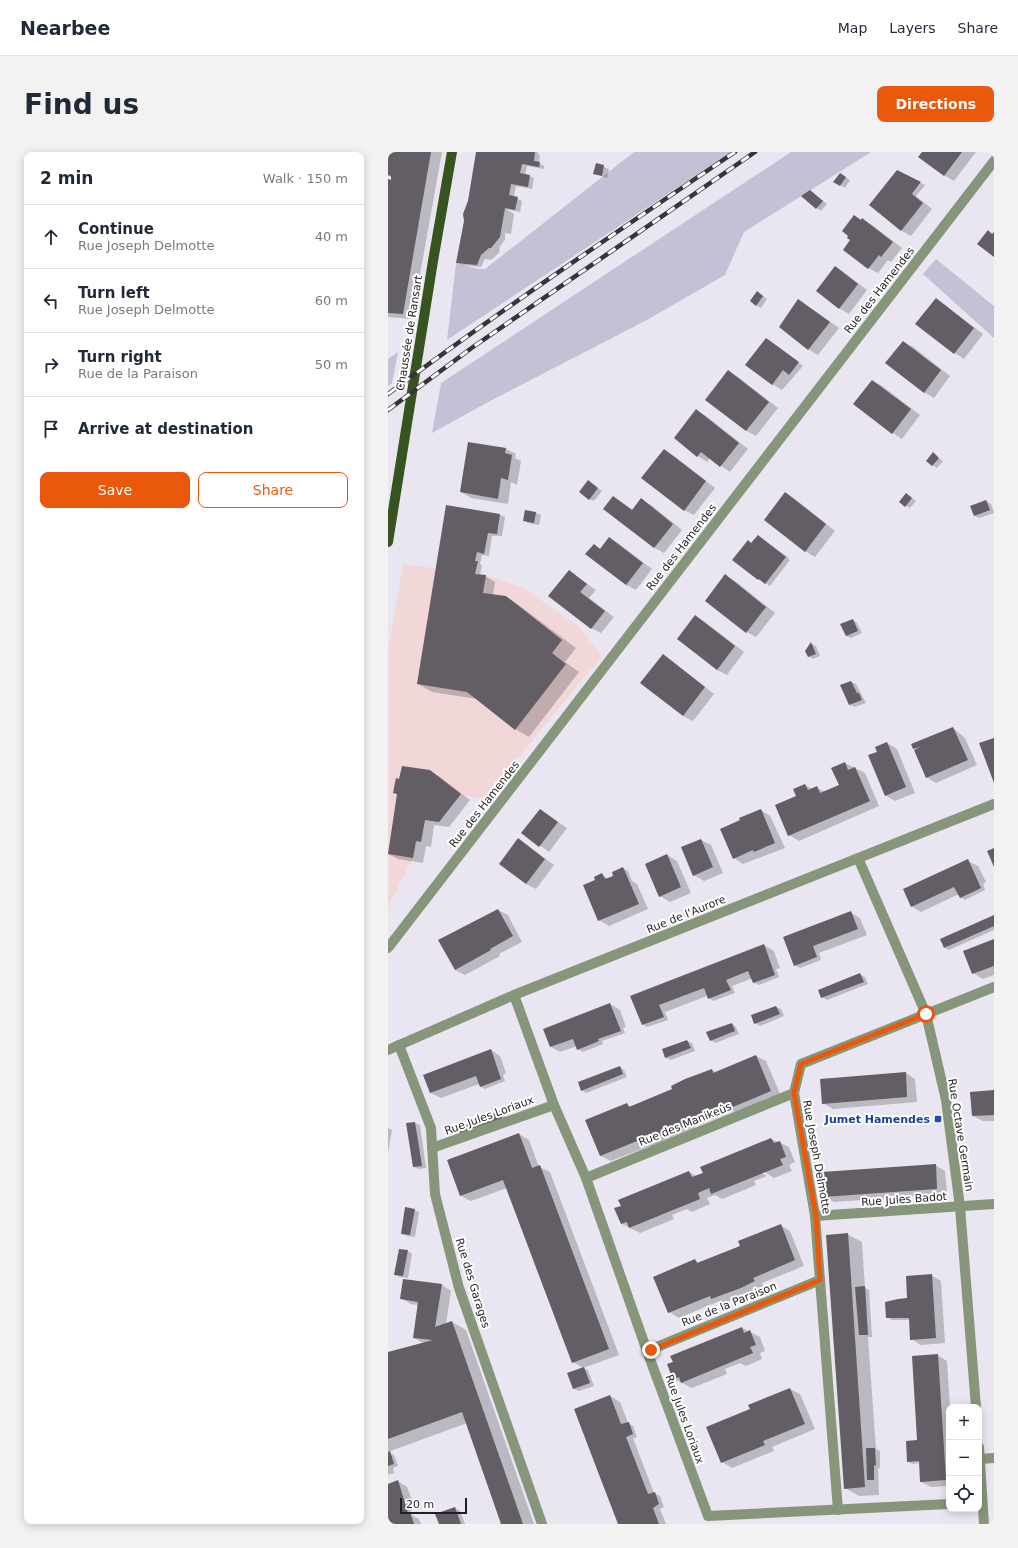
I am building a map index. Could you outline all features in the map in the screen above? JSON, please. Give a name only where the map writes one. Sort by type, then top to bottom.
[{"type":"main road","name":"Chaussée de Ransart","points":[[388,542],[452,152]]},
{"type":"street","name":"Rue des Hamendes","points":[[388,948],[994,161]]},
{"type":"street","name":"Rue de l'Aurore","points":[[388,1050],[514,995],[994,804]]},
{"type":"street","name":"Rue Octave Germain","points":[[858,858],[926,1014],[946,1100],[960,1207],[976,1404]]},
{"type":"street","name":"Rue Joseph Delmotte","points":[[838,1510],[816,1216],[794,1093],[801,1064],[994,987]]},
{"type":"street","name":"Rue Jules Loriaux","points":[[514,995],[554,1104],[586,1178],[646,1351],[708,1516],[946,1504]]},
{"type":"street","name":"Rue des Garages","points":[[399,1046],[431,1128],[435,1194],[459,1288],[542,1524]]},
{"type":"street","name":"Rue des Manikeûs","points":[[586,1178],[794,1093]]},
{"type":"street","name":"Rue Jules Loriaux","points":[[432,1148],[554,1104]]},
{"type":"street","name":"Rue Jules Badot","points":[[816,1216],[994,1204]]},
{"type":"street","name":"Rue de la Paraison","points":[[646,1351],[820,1280]]},
{"type":"street","points":[[982,1459],[994,1458]]},
{"type":"street","points":[[982,1509],[984,1524]]},
{"type":"shaded area","points":[[634,152],[731,152],[447,340],[456,263],[478,269],[485,269]]},
{"type":"shaded area","points":[[791,152],[871,152],[744,232],[725,275],[645,321],[490,401],[432,433],[441,383]]},
{"type":"shaded area","points":[[936,259],[994,306],[994,338],[923,274]]},
{"type":"shaded area","points":[[398,352],[392,383],[388,386],[388,359]]},
{"type":"shaded area","points":[[403,564],[485,575],[522,587],[578,626],[602,656],[483,800],[461,794],[439,822],[425,820],[421,842],[417,842],[413,858],[388,907],[388,652]]},
{"type":"building","points":[[388,152],[431,152],[403,314],[388,313],[388,179],[391,180],[391,176],[388,175]]},
{"type":"building","points":[[476,152],[535,152],[534,161],[540,162],[539,167],[522,164],[520,173],[530,175],[528,187],[511,184],[509,195],[518,197],[515,210],[505,208],[500,237],[491,248],[481,255],[477,265],[456,263],[464,221],[463,214],[468,201]]},
{"type":"building","points":[[922,152],[962,152],[944,176],[918,157]]},
{"type":"building","points":[[596,163],[604,165],[602,176],[593,174]]},
{"type":"building","points":[[897,170],[921,182],[912,194],[923,203],[901,231],[869,205]]},
{"type":"building","points":[[840,173],[846,177],[840,186],[833,182]]},
{"type":"building","points":[[810,190],[823,201],[816,209],[801,196]]},
{"type":"building","points":[[854,215],[861,220],[862,218],[893,242],[881,257],[879,255],[868,269],[843,250],[850,240],[842,231]]},
{"type":"building","points":[[988,230],[992,234],[994,232],[994,257],[977,244]]},
{"type":"building","points":[[835,266],[858,284],[839,309],[816,291]]},
{"type":"building","points":[[757,291],[763,296],[756,306],[750,301]]},
{"type":"building","points":[[936,298],[974,328],[954,354],[915,324]]},
{"type":"building","points":[[798,299],[830,322],[808,350],[779,327]]},
{"type":"building","points":[[766,338],[799,362],[789,375],[783,370],[772,385],[745,365]]},
{"type":"building","points":[[903,341],[941,370],[924,393],[885,363]]},
{"type":"building","points":[[728,370],[769,402],[746,431],[705,400]]},
{"type":"building","points":[[872,380],[911,409],[892,434],[853,404]]},
{"type":"building","points":[[696,409],[739,443],[720,467],[701,452],[697,457],[674,438]]},
{"type":"building","points":[[468,442],[506,448],[505,453],[512,455],[508,480],[501,478],[498,499],[460,492]]},
{"type":"building","points":[[664,449],[706,481],[684,511],[641,478]]},
{"type":"building","points":[[933,452],[939,458],[932,466],[926,461]]},
{"type":"building","points":[[588,480],[598,488],[589,500],[579,492]]},
{"type":"building","points":[[785,492],[826,524],[805,552],[764,520]]},
{"type":"building","points":[[906,493],[912,498],[905,507],[899,502]]},
{"type":"building","points":[[613,496],[632,510],[641,498],[673,524],[654,548],[603,509]]},
{"type":"building","points":[[986,500],[990,510],[974,516],[970,506]]},
{"type":"building","points":[[446,505],[500,514],[497,534],[488,533],[484,554],[477,552],[475,561],[478,561],[475,574],[486,575],[483,593],[506,596],[562,640],[552,653],[566,664],[515,730],[467,692],[417,684]]},
{"type":"building","points":[[525,510],[536,512],[534,523],[523,521]]},
{"type":"building","points":[[758,535],[786,557],[765,584],[732,560],[748,540],[751,543]]},
{"type":"building","points":[[609,537],[643,563],[626,585],[585,554],[594,544],[600,549]]},
{"type":"building","points":[[569,570],[587,584],[580,592],[605,611],[591,629],[548,596]]},
{"type":"building","points":[[725,574],[766,607],[746,633],[705,601]]},
{"type":"building","points":[[695,615],[735,646],[717,670],[677,639]]},
{"type":"building","points":[[853,619],[858,631],[846,636],[840,624]]},
{"type":"building","points":[[811,642],[816,654],[808,657],[805,651]]},
{"type":"building","points":[[663,654],[705,687],[683,716],[640,683]]},
{"type":"building","points":[[851,681],[862,700],[849,705],[840,685]]},
{"type":"building","points":[[953,727],[968,760],[926,778],[914,750],[922,746],[913,749],[911,744]]},
{"type":"building","points":[[994,738],[994,783],[979,743]]},
{"type":"building","points":[[887,742],[906,787],[885,796],[868,755],[877,752],[875,747]]},
{"type":"building","points":[[845,762],[848,770],[855,767],[870,801],[788,836],[775,805],[796,796],[793,789],[805,784],[808,790],[817,786],[820,793],[839,785],[831,768]]},
{"type":"building","points":[[402,766],[430,770],[461,794],[439,822],[425,820],[421,842],[416,841],[413,858],[388,854],[397,794],[393,793],[396,778],[399,779]]},
{"type":"building","points":[[540,809],[558,822],[539,847],[521,833]]},
{"type":"building","points":[[761,809],[775,843],[754,852],[753,850],[733,859],[720,829],[740,820],[739,818]]},
{"type":"building","points":[[518,838],[545,859],[526,884],[499,864]]},
{"type":"building","points":[[701,839],[713,867],[693,876],[681,847]]},
{"type":"building","points":[[994,848],[994,867],[987,851]]},
{"type":"building","points":[[667,854],[681,887],[659,897],[645,864]]},
{"type":"building","points":[[968,859],[981,888],[960,898],[954,887],[911,907],[903,889]]},
{"type":"building","points":[[623,867],[639,904],[598,921],[583,885],[595,880],[594,877],[602,873],[605,879],[613,876],[612,872]]},
{"type":"building","points":[[498,909],[513,936],[455,970],[438,940]]},
{"type":"building","points":[[851,911],[858,929],[813,946],[817,957],[794,966],[783,937]]},
{"type":"building","points":[[994,915],[994,926],[944,948],[940,939]]},
{"type":"building","points":[[994,939],[994,966],[972,974],[963,951]]},
{"type":"building","points":[[764,944],[775,975],[753,983],[748,971],[726,980],[731,990],[708,999],[704,988],[659,1005],[664,1017],[642,1025],[630,996]]},
{"type":"building","points":[[860,973],[864,982],[821,998],[818,990]]},
{"type":"building","points":[[610,1003],[621,1031],[598,1039],[599,1041],[577,1050],[573,1039],[550,1047],[543,1029]]},
{"type":"building","points":[[776,1006],[780,1014],[754,1024],[751,1015]]},
{"type":"building","points":[[732,1023],[735,1031],[710,1041],[706,1032]]},
{"type":"building","points":[[687,1040],[691,1048],[665,1058],[662,1049]]},
{"type":"building","points":[[491,1049],[501,1079],[480,1087],[476,1076],[430,1093],[423,1075]]},
{"type":"building","points":[[756,1055],[771,1091],[728,1109],[726,1105],[686,1121],[687,1126],[644,1143],[642,1139],[600,1156],[585,1120],[627,1103],[629,1107],[672,1089],[671,1086],[685,1079],[712,1069],[713,1073]]},
{"type":"building","points":[[620,1066],[623,1074],[581,1091],[578,1082]]},
{"type":"building","points":[[906,1072],[907,1097],[822,1104],[820,1079]]},
{"type":"building","points":[[994,1090],[994,1115],[972,1116],[970,1092]]},
{"type":"building","points":[[500,1111],[503,1120],[461,1136],[458,1128]]},
{"type":"building","points":[[415,1122],[422,1166],[413,1167],[406,1123]]},
{"type":"building","points":[[519,1133],[532,1168],[540,1165],[609,1349],[572,1363],[503,1180],[460,1196],[447,1160]]},
{"type":"building","points":[[771,1138],[774,1143],[780,1141],[786,1157],[780,1159],[783,1165],[711,1194],[709,1188],[698,1193],[700,1199],[629,1228],[627,1222],[621,1224],[614,1208],[621,1206],[618,1200],[689,1171],[692,1177],[703,1173],[700,1167]]},
{"type":"building","points":[[936,1164],[937,1189],[823,1197],[822,1172]]},
{"type":"building","points":[[405,1207],[415,1209],[410,1235],[401,1234]]},
{"type":"building","points":[[781,1224],[795,1260],[753,1278],[755,1281],[741,1288],[711,1299],[710,1296],[668,1313],[653,1277],[695,1259],[697,1263],[740,1246],[738,1241]]},
{"type":"building","points":[[848,1233],[865,1487],[844,1489],[826,1235]]},
{"type":"building","points":[[399,1249],[408,1250],[403,1276],[394,1275]]},
{"type":"building","points":[[932,1274],[936,1338],[910,1340],[909,1318],[886,1318],[885,1302],[907,1298],[906,1276]]},
{"type":"building","points":[[403,1279],[442,1284],[435,1327],[452,1321],[523,1524],[501,1524],[462,1412],[388,1439],[388,1352],[433,1340],[413,1338],[418,1302],[400,1299]]},
{"type":"building","points":[[865,1286],[868,1335],[859,1335],[855,1287]]},
{"type":"building","points":[[742,1327],[744,1333],[750,1330],[756,1345],[750,1347],[753,1353],[681,1383],[679,1377],[673,1380],[667,1364],[673,1362],[670,1356]]},
{"type":"building","points":[[938,1354],[946,1480],[920,1482],[919,1461],[907,1462],[906,1441],[917,1440],[912,1356]]},
{"type":"building","points":[[584,1367],[590,1383],[573,1389],[567,1373]]},
{"type":"building","points":[[790,1388],[805,1424],[763,1441],[765,1445],[721,1463],[706,1427],[750,1409],[748,1405]]},
{"type":"building","points":[[610,1395],[621,1424],[629,1422],[633,1434],[626,1437],[648,1494],[655,1492],[659,1504],[653,1508],[659,1524],[618,1524],[574,1409]]},
{"type":"building","points":[[866,1448],[875,1448],[876,1465],[874,1466],[874,1480],[867,1480]]},
{"type":"building","points":[[390,1451],[394,1464],[388,1466],[388,1452]]},
{"type":"building","points":[[398,1480],[408,1513],[410,1512],[414,1524],[388,1524],[388,1484]]},
{"type":"building","points":[[455,1507],[461,1524],[439,1524],[435,1514]]},
{"type":"railway","points":[[388,394],[517,301],[735,152]]},
{"type":"railway","points":[[388,410],[473,347],[755,152]]},
{"type":"place","name":"Jumet Hamendes","points":[[938,1119]]},
{"type":"route","points":[[651,1350],[820,1280],[816,1216],[794,1093],[801,1064],[926,1014]]}]
